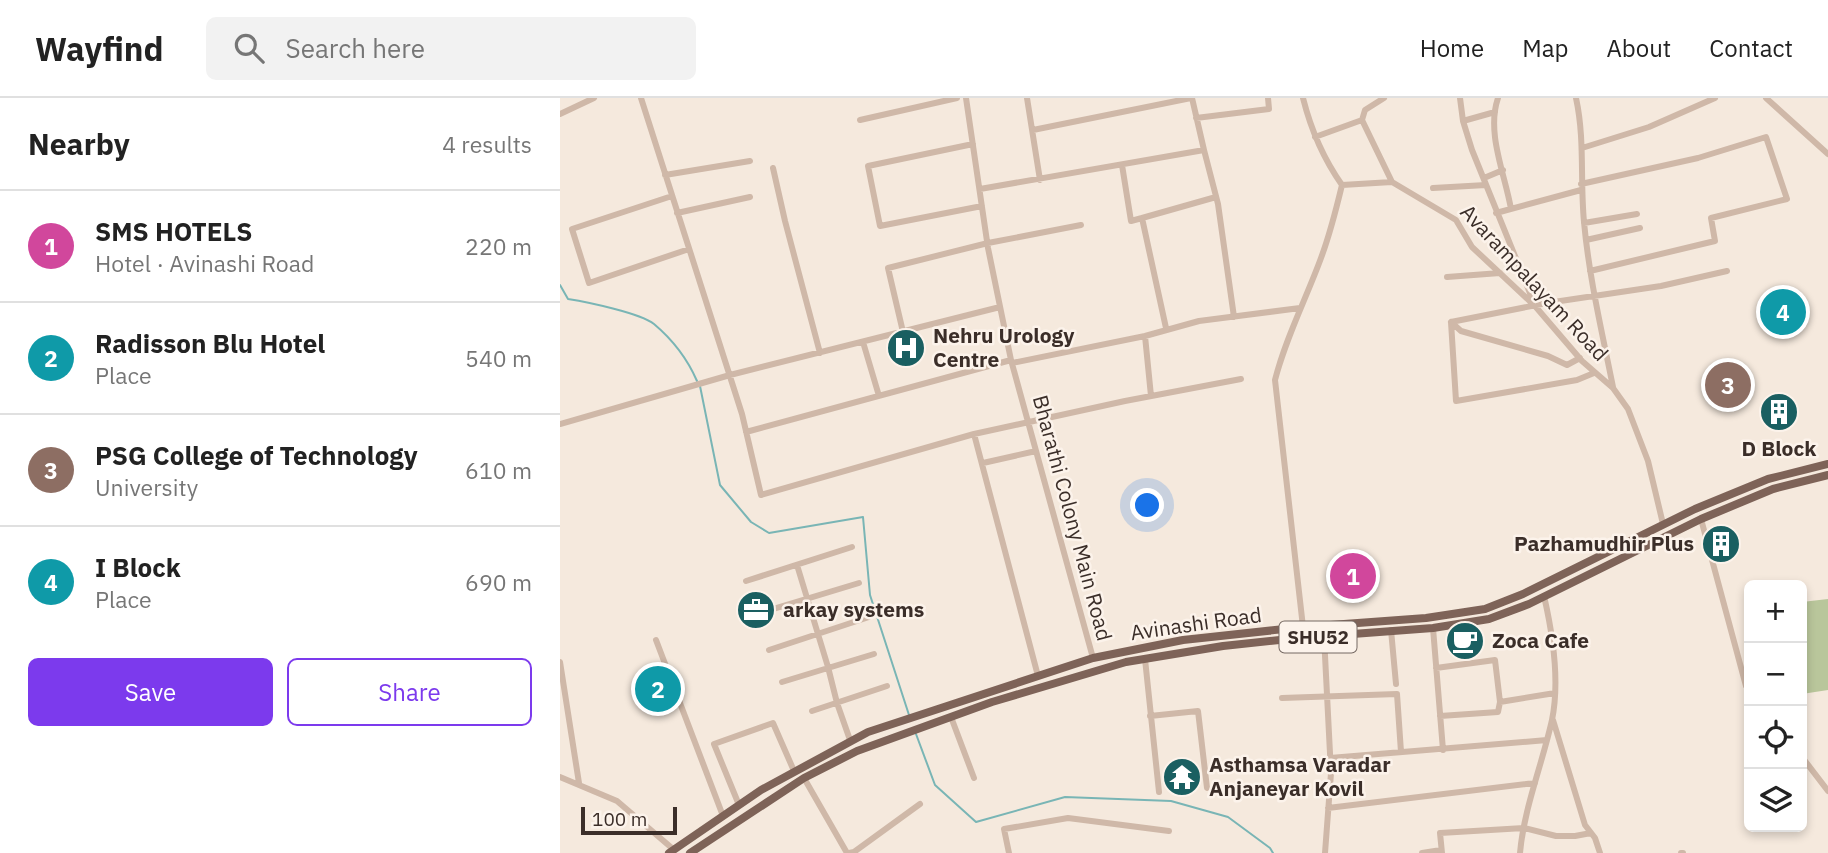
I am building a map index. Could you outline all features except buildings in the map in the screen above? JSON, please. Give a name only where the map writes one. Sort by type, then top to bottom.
[{"type":"main road","name":"Avinashi Road","points":[[671,851],[739,805],[850,740],[1093,657],[1183,640],[1303,627],[1415,619],[1485,609],[1524,594],[1663,524],[1768,479],[1828,464]]},
{"type":"main road","name":"SHU52","points":[[1701,519],[1773,489],[1828,475]]},
{"type":"main road","name":"Avinashi Road","points":[[690,853],[804,778],[857,751],[951,717],[1095,670],[1145,659],[1223,646],[1416,630],[1489,619],[1544,596],[1701,519]]},
{"type":"main road","points":[[1415,619],[1416,630]]},
{"type":"street","points":[[560,114],[594,98]]},
{"type":"street","points":[[641,98],[730,375],[761,495],[974,434],[1241,379]]},
{"type":"street","points":[[860,120],[957,98]]},
{"type":"street","name":"Bharathi Colony Main Road","points":[[966,98],[988,243],[1011,361],[1093,657]]},
{"type":"street","points":[[1027,98],[1040,180]]},
{"type":"street","points":[[1033,130],[1192,98],[1216,197],[1234,317]]},
{"type":"street","points":[[1196,118],[1269,109],[1268,98]]},
{"type":"street","points":[[1303,98],[1324,160],[1342,185],[1321,259],[1282,354],[1275,380],[1303,627]]},
{"type":"street","points":[[1342,185],[1392,182],[1362,120],[1366,110],[1384,98]]},
{"type":"street","points":[[1460,98],[1463,121],[1472,150],[1535,306]]},
{"type":"street","points":[[1498,98],[1495,133],[1511,209]]},
{"type":"street","points":[[1576,98],[1581,122],[1581,187],[1586,240],[1613,388]]},
{"type":"street","points":[[1582,148],[1649,127],[1715,98]]},
{"type":"street","points":[[1766,98],[1828,153]]},
{"type":"street","points":[[1463,121],[1495,112]]},
{"type":"street","points":[[1315,137],[1362,120]]},
{"type":"street","points":[[1496,212],[1766,137],[1787,199],[1711,218],[1715,242],[1590,271]]},
{"type":"street","points":[[973,144],[868,166],[880,226],[982,206]]},
{"type":"street","points":[[980,189],[1204,150]]},
{"type":"street","points":[[665,174],[750,161]]},
{"type":"street","points":[[1122,165],[1131,221],[1216,197]]},
{"type":"street","points":[[773,168],[820,353]]},
{"type":"street","points":[[1433,188],[1485,182],[1503,170]]},
{"type":"street","name":"Avarampalayam Road","points":[[1392,182],[1456,220],[1472,247],[1535,306],[1594,373],[1613,388],[1628,408],[1644,451],[1663,524]]},
{"type":"street","points":[[672,197],[572,229],[589,283],[689,249]]},
{"type":"street","points":[[677,213],[750,197]]},
{"type":"street","points":[[1584,223],[1637,214]]},
{"type":"street","points":[[1142,218],[1166,328]]},
{"type":"street","points":[[903,332],[888,268],[988,243],[1081,225]]},
{"type":"street","points":[[1586,240],[1640,228]]},
{"type":"street","points":[[1451,322],[1727,271]]},
{"type":"street","points":[[1447,277],[1500,273]]},
{"type":"street","points":[[560,424],[730,375],[1000,307]]},
{"type":"street","points":[[746,432],[1011,361],[1144,336],[1199,321],[1300,308]]},
{"type":"street","points":[[1451,322],[1461,331],[1548,356],[1567,365],[1580,358]]},
{"type":"street","points":[[1451,322],[1456,401],[1577,380],[1594,373]]},
{"type":"street","points":[[1144,336],[1151,396]]},
{"type":"street","points":[[863,342],[879,396]]},
{"type":"street","points":[[974,434],[1038,676]]},
{"type":"street","points":[[983,463],[1035,451]]},
{"type":"street","points":[[1701,519],[1744,679]]},
{"type":"street","points":[[746,581],[852,547]]},
{"type":"street","points":[[797,565],[850,740]]},
{"type":"street","points":[[757,614],[859,583]]},
{"type":"street","points":[[1520,853],[1552,718],[1555,693],[1552,632],[1544,596]]},
{"type":"street","points":[[769,650],[869,617]]},
{"type":"street","points":[[1389,621],[1396,684]]},
{"type":"street","points":[[1433,628],[1443,750]]},
{"type":"street","points":[[1324,636],[1330,758],[1325,853]]},
{"type":"street","points":[[656,640],[723,816]]},
{"type":"street","points":[[782,682],[874,654]]},
{"type":"street","points":[[1145,659],[1159,792]]},
{"type":"street","points":[[1436,668],[1495,660],[1500,702],[1498,712],[1440,716]]},
{"type":"street","points":[[560,663],[579,783]]},
{"type":"street","points":[[812,711],[887,686]]},
{"type":"street","points":[[1500,702],[1555,693]]},
{"type":"street","points":[[1282,698],[1396,694],[1401,752]]},
{"type":"street","points":[[1150,716],[1198,711],[1207,788]]},
{"type":"street","points":[[951,717],[974,778]]},
{"type":"street","points":[[1552,718],[1585,824],[1598,844],[1600,853]]},
{"type":"street","points":[[739,805],[714,744],[773,723],[794,771]]},
{"type":"street","points":[[1330,758],[1546,740]]},
{"type":"street","points":[[1807,764],[1828,791]]},
{"type":"street","points":[[560,777],[617,801],[671,851]]},
{"type":"street","points":[[804,778],[848,853],[854,852],[919,804]]},
{"type":"street","points":[[1328,808],[1535,783]]},
{"type":"street","points":[[1009,853],[1004,829],[1068,818],[1169,831]]},
{"type":"street","points":[[1422,853],[1442,851],[1440,833],[1524,828],[1556,836],[1591,833]]},
{"type":"green space","points":[[1828,599],[1828,690],[1807,693],[1807,643],[1807,601]]},
{"type":"waterway","points":[[560,285],[568,299],[626,312],[654,324],[679,350],[697,381]]},
{"type":"waterway","points":[[700,386],[720,485],[751,522],[769,533],[863,517],[870,595],[909,715]]},
{"type":"waterway","points":[[916,734],[935,785],[976,822],[1065,797],[1171,801],[1228,817],[1273,853]]},
{"type":"place","name":"I Block","points":[[1783,312]]},
{"type":"place","name":"Nehru Urology Centre","points":[[906,348]]},
{"type":"place","name":"PSG College of Technology","points":[[1728,385]]},
{"type":"place","name":"D Block","points":[[1779,412]]},
{"type":"place","name":"Pazhamudhir Plus","points":[[1721,544]]},
{"type":"place","name":"SMS HOTELS","points":[[1353,576]]},
{"type":"place","name":"arkay systems","points":[[756,610]]},
{"type":"place","name":"Zoca Cafe","points":[[1465,641]]},
{"type":"place","name":"Radisson Blu Hotel","points":[[658,689]]},
{"type":"place","name":"Asthamsa Varadar Anjaneyar Kovil","points":[[1182,777]]}]
